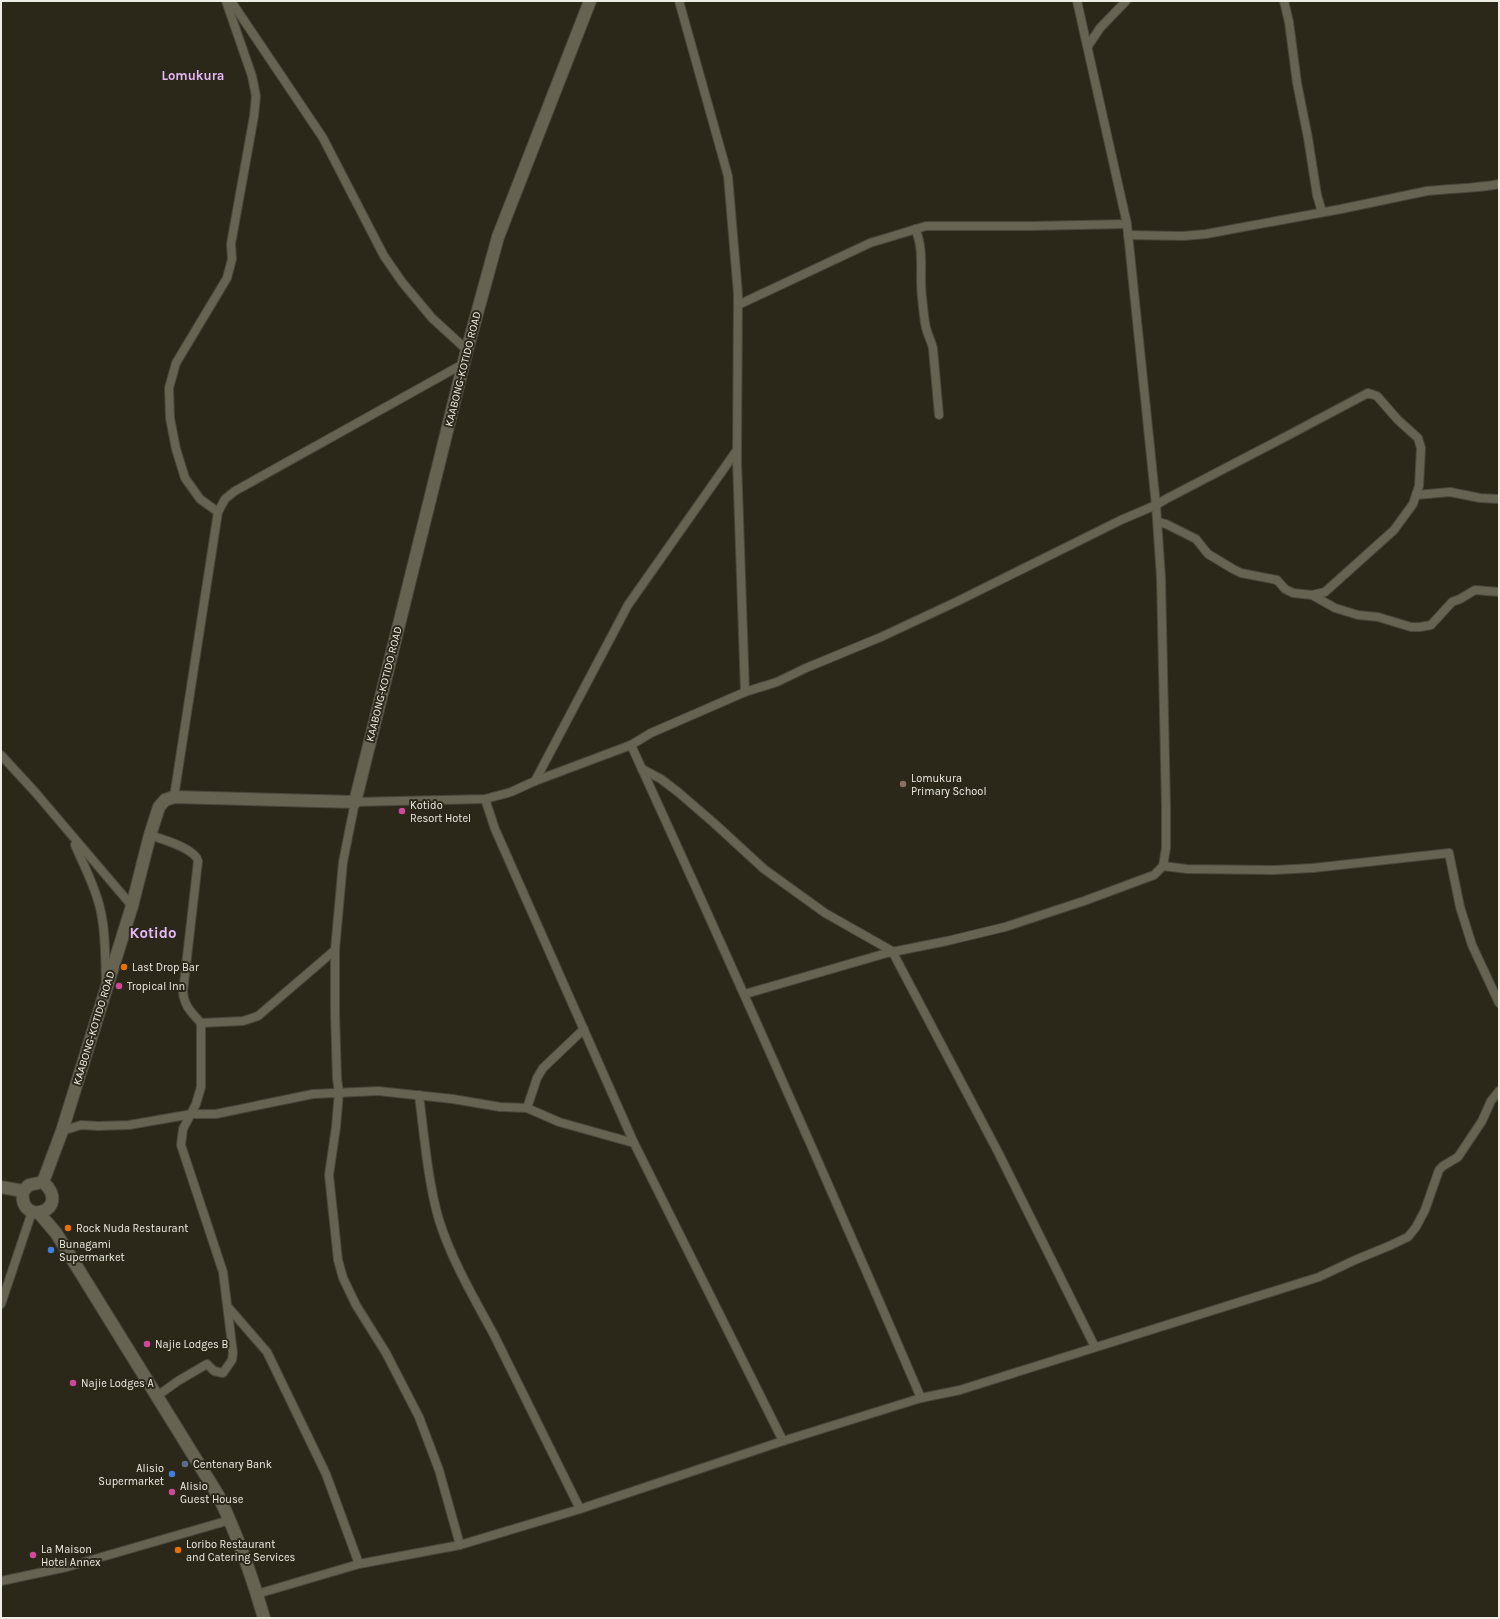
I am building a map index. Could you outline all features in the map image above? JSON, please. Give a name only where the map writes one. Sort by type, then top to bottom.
[{"type":"street","points":[[218,512],[200,499],[185,478],[176,449],[170,418],[169,388],[176,363],[227,278],[232,259],[231,244],[254,116],[256,96],[252,76],[226,1]]},
{"type":"street","points":[[231,1],[323,138],[388,261],[402,282],[432,318],[467,350]]},
{"type":"street","name":"KAABONG-KOTIDO ROAD","points":[[355,802],[463,364],[498,237],[590,1]]},
{"type":"street","points":[[679,1],[728,176],[738,305],[737,450],[745,692]]},
{"type":"street","points":[[745,994],[892,952],[1005,927],[1084,901],[1154,875],[1163,866],[1166,848],[1166,806],[1161,578],[1158,522],[1128,224],[1077,1]]},
{"type":"street","points":[[1088,46],[1100,28],[1126,1]]},
{"type":"street","points":[[1284,1],[1289,22],[1297,83],[1322,212]]},
{"type":"street","points":[[1128,235],[1183,236],[1206,234],[1427,191],[1464,189],[1499,184]]},
{"type":"street","points":[[738,305],[870,243],[926,226],[1128,224]]},
{"type":"street","points":[[914,229],[918,236],[920,246],[922,296],[926,329],[932,341],[939,415]]},
{"type":"street","points":[[463,364],[234,490],[225,499],[218,512],[174,797],[355,802],[485,799],[511,792],[535,781],[631,745],[651,733],[745,692],[777,682],[806,668],[881,637],[958,601],[1086,536],[1156,506],[1166,499],[1368,393],[1377,396],[1398,420],[1415,434],[1420,442],[1419,486],[1413,504],[1389,535],[1331,587],[1319,594],[1312,595],[1293,593],[1285,590],[1277,580],[1233,570],[1208,554],[1196,539],[1166,524],[1158,522]]},
{"type":"street","points":[[535,781],[628,605],[737,450]]},
{"type":"street","points":[[1416,495],[1450,492],[1480,498],[1499,499]]},
{"type":"street","points":[[1312,595],[1318,600],[1335,608],[1358,615],[1378,617],[1400,624],[1420,627],[1431,625],[1452,602],[1475,590],[1499,592]]},
{"type":"street","points":[[631,745],[745,994],[850,1232],[921,1398]]},
{"type":"street","points":[[2,760],[35,792],[70,835],[132,906]]},
{"type":"street","points":[[642,769],[661,779],[678,792],[770,873],[825,913],[892,952],[998,1152],[1095,1347]]},
{"type":"street","name":"KAABONG-KOTIDO ROAD","points":[[43,1182],[62,1131],[132,906],[150,835],[159,807],[164,800],[174,797]]},
{"type":"street","points":[[485,799],[495,829],[634,1143],[783,1441]]},
{"type":"street","points":[[355,802],[343,862],[335,950],[335,1020],[337,1079],[339,1092],[329,1176],[338,1260],[343,1278],[356,1305],[390,1360],[420,1417],[439,1470],[460,1545]]},
{"type":"street","points":[[70,835],[92,881],[101,909],[105,946],[106,989]]},
{"type":"street","points":[[150,835],[190,851],[198,861],[183,992],[184,1000],[187,1006],[201,1023],[201,1087],[192,1114],[183,1129],[181,1145],[224,1272],[233,1353],[232,1360],[223,1373],[214,1371],[207,1364],[178,1381],[157,1396]]},
{"type":"street","points":[[1163,866],[1186,869],[1274,870],[1313,868],[1449,853],[1460,907],[1472,945],[1499,1003]]},
{"type":"street","points":[[201,1023],[243,1021],[258,1016],[335,950]]},
{"type":"street","points":[[527,1108],[537,1078],[548,1061],[584,1029]]},
{"type":"street","points":[[62,1131],[81,1124],[98,1126],[129,1125],[192,1114],[216,1114],[313,1094],[378,1091],[419,1095],[500,1107],[527,1108],[559,1122],[634,1143]]},
{"type":"street","points":[[257,1594],[359,1564],[460,1545],[580,1509],[783,1441],[921,1398],[960,1390],[1318,1277],[1408,1237],[1416,1227],[1425,1210],[1439,1170],[1458,1157],[1482,1121],[1491,1101],[1499,1091]]},
{"type":"street","points":[[419,1095],[432,1188],[444,1234],[466,1284],[497,1341],[580,1509]]},
{"type":"street","points":[[36,1213],[46,1211],[53,1200],[52,1193],[43,1182],[29,1185],[23,1191],[23,1203],[26,1209],[36,1213],[56,1233],[218,1494],[230,1520],[257,1594],[264,1618]]},
{"type":"street","points":[[1,1187],[23,1191]]},
{"type":"street","points":[[50,1206],[56,1233]]},
{"type":"street","points":[[1,1304],[36,1213]]},
{"type":"street","points":[[228,1307],[267,1352],[326,1474],[359,1564]]},
{"type":"street","points":[[1,1581],[67,1567],[230,1520]]},
{"type":"place","name":"Lomukura Primary School","points":[[903,784]]},
{"type":"place","name":"Kotido Resort Hotel","points":[[402,811]]},
{"type":"place","name":"Last Drop Bar","points":[[124,967]]},
{"type":"place","name":"Tropical Inn","points":[[119,986]]},
{"type":"place","name":"Rock Nuda Restaurant","points":[[68,1228]]},
{"type":"place","name":"Bunagami Supermarket","points":[[51,1250]]},
{"type":"place","name":"Najie Lodges B","points":[[147,1344]]},
{"type":"place","name":"Najie Lodges A","points":[[73,1383]]},
{"type":"place","name":"Centenary Bank","points":[[185,1464]]},
{"type":"place","name":"Alisio Supermarket","points":[[172,1474]]},
{"type":"place","name":"Alisio Guest House","points":[[172,1492]]},
{"type":"place","name":"Loribo Restaurant and Catering Services","points":[[178,1550]]},
{"type":"place","name":"La Maison Hotel Annex","points":[[33,1555]]},
{"type":"district","name":"Lomukura","points":[[193,75]]},
{"type":"district","name":"Kotido","points":[[153,933]]}]
